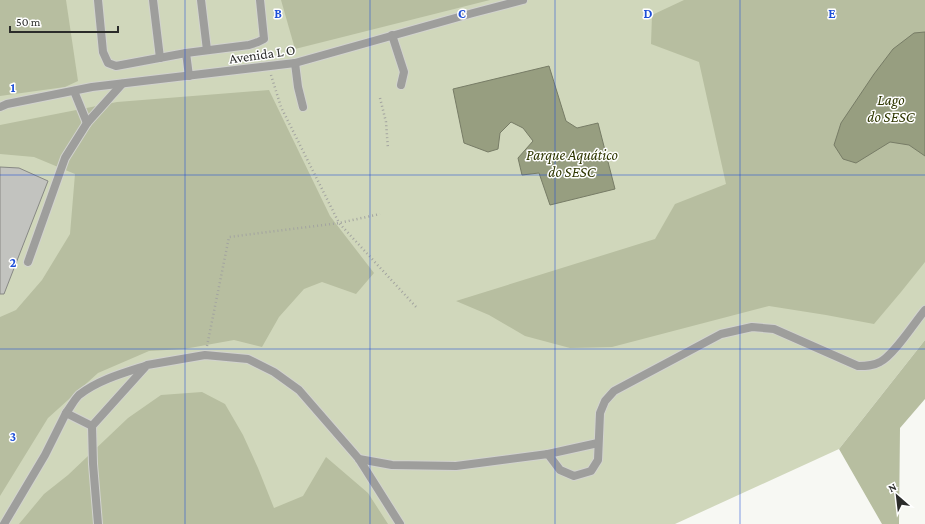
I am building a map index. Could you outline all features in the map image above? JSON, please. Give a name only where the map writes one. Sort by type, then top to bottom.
[{"type":"lane","points":[[98,0],[103,52],[108,63],[116,66],[186,53],[249,45],[258,42],[264,38],[260,0]]},
{"type":"lane","points":[[153,0],[160,58]]},
{"type":"lane","points":[[201,0],[207,50]]},
{"type":"lane","name":"Avenida L O","points":[[0,108],[7,104],[92,87],[295,63],[523,0]]},
{"type":"lane","points":[[392,35],[404,72],[401,85]]},
{"type":"lane","points":[[186,53],[188,76]]},
{"type":"lane","points":[[295,63],[303,107]]},
{"type":"lane","points":[[28,262],[65,158],[87,123],[122,84]]},
{"type":"lane","points":[[74,91],[87,123]]},
{"type":"lane","points":[[548,454],[560,470],[574,476],[591,471],[598,460],[600,413],[605,401],[614,391],[721,334],[752,327],[774,329],[858,366],[868,366],[880,362],[891,353],[925,310]]},
{"type":"lane","points":[[4,524],[45,455],[66,413],[78,396],[118,374],[147,365],[205,355],[248,359],[274,372],[299,390],[359,459],[400,524]]},
{"type":"lane","points":[[98,524],[93,464],[92,426],[147,365]]},
{"type":"lane","points":[[66,413],[92,426]]},
{"type":"lane","points":[[359,459],[392,465],[456,466],[548,454],[598,443]]},
{"type":"path","points":[[268,67],[281,107],[339,223],[418,309]]},
{"type":"path","points":[[380,98],[386,122],[388,148]]},
{"type":"path","points":[[205,355],[229,237],[339,223],[380,214]]},
{"type":"shaded area","points":[[0,0],[925,0],[925,340],[839,449],[675,524],[0,524]]},
{"type":"shaded area","points":[[0,0],[66,0],[78,81],[65,87],[0,96]]},
{"type":"shaded area","points":[[281,0],[490,0],[295,49]]},
{"type":"shaded area","points":[[684,0],[925,0],[925,262],[874,324],[769,306],[612,347],[570,348],[525,336],[489,315],[456,301],[655,239],[675,204],[726,184],[699,62],[651,44],[652,15]]},
{"type":"shaded area","points":[[269,90],[330,216],[374,273],[356,294],[322,282],[304,289],[279,317],[262,347],[234,340],[184,349],[149,351],[98,373],[48,418],[0,496],[0,317],[16,310],[42,280],[70,234],[75,174],[34,157],[0,154],[0,125],[117,102]]},
{"type":"shaded area","points":[[925,340],[925,399],[900,428],[899,524],[882,524],[839,449]]},
{"type":"shaded area","points":[[202,392],[225,404],[243,435],[274,508],[303,496],[326,457],[368,493],[388,524],[19,524],[44,494],[68,475],[128,418],[161,395]]},
{"type":"water","name":"Lago do SESC","points":[[925,32],[925,156],[909,145],[890,142],[856,163],[843,159],[834,145],[841,123],[893,49],[914,33]]},
{"type":"water","name":"Parque Aquático do SESC","points":[[549,66],[566,121],[577,128],[598,123],[615,189],[550,205],[539,173],[522,175],[518,158],[533,141],[523,128],[511,122],[500,133],[498,149],[488,152],[464,143],[453,89]]},
{"type":"building","points":[[0,167],[19,168],[48,181],[4,294],[0,294]]}]
